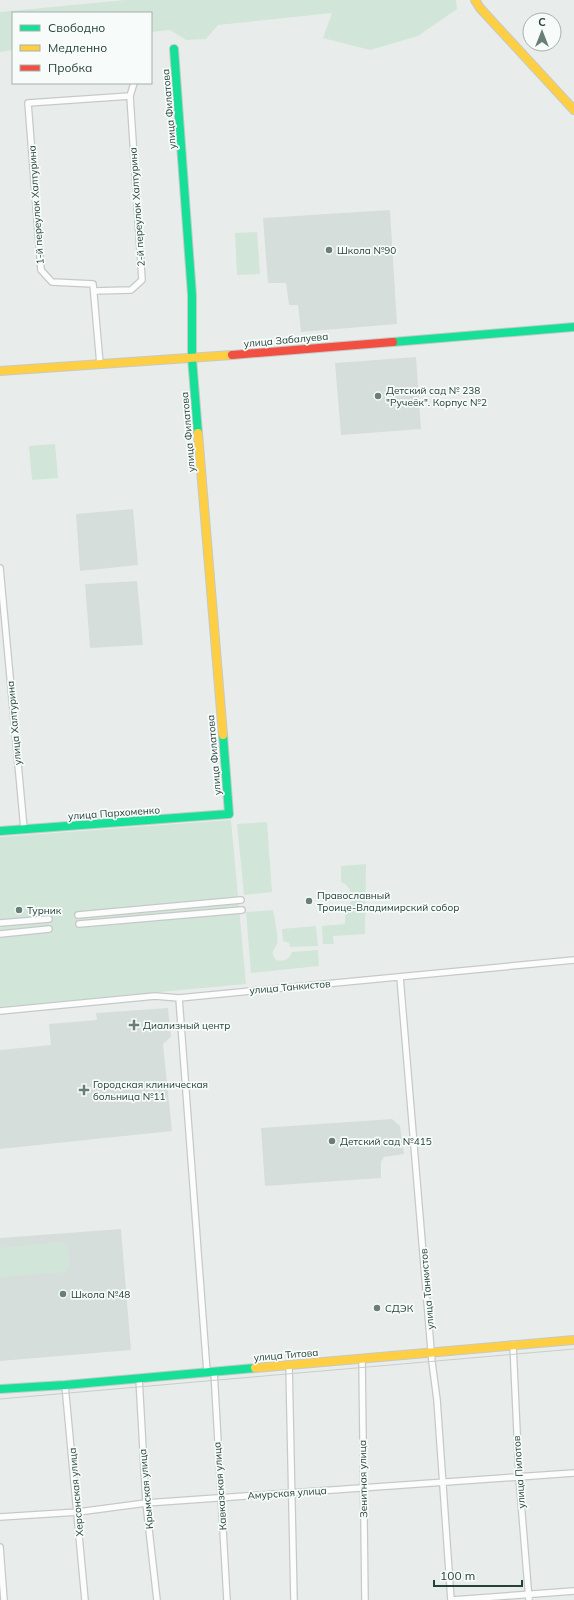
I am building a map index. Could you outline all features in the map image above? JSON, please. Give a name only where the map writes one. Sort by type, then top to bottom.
[{"type":"street","points":[[475,0],[480,8],[574,110]]},
{"type":"street","name":"улица Филатова","points":[[174,49],[192,295],[192,358],[229,814]]},
{"type":"street","name":"2-й переулок Халтурина","points":[[94,291],[131,290],[142,280],[130,96],[134,84]]},
{"type":"street","name":"1-й переулок Халтурина","points":[[94,291],[93,284],[52,282],[41,270],[28,103],[130,96]]},
{"type":"street","points":[[94,291],[100,364]]},
{"type":"street","name":"улица Забалуева","points":[[0,372],[574,327]]},
{"type":"street","name":"улица Халтурина","points":[[0,568],[24,829]]},
{"type":"street","name":"улица Пархоменко","points":[[0,831],[229,814]]},
{"type":"street","points":[[78,914],[241,900]]},
{"type":"street","points":[[79,924],[242,910]]},
{"type":"street","points":[[0,923],[49,919]]},
{"type":"street","points":[[0,934],[50,929]]},
{"type":"street","name":"улица Танкистов","points":[[0,1010],[155,996],[179,998],[574,960]]},
{"type":"street","name":"улица Танкистов","points":[[400,977],[433,1352],[452,1600]]},
{"type":"street","points":[[179,998],[210,1372]]},
{"type":"street","name":"улица Титова","points":[[0,1389],[65,1385],[513,1344],[574,1340]]},
{"type":"street","name":"улица Пилотов","points":[[513,1344],[520,1477],[529,1597]]},
{"type":"street","name":"Зенитная улица","points":[[362,1358],[365,1600]]},
{"type":"street","points":[[289,1365],[294,1600]]},
{"type":"street","name":"Кавказская улица","points":[[210,1372],[227,1600]]},
{"type":"street","name":"Крымская улица","points":[[139,1378],[146,1503],[157,1600]]},
{"type":"street","name":"Херсонская улица","points":[[65,1385],[86,1600]]},
{"type":"street","name":"Амурская улица","points":[[0,1517],[78,1512],[146,1503],[574,1473]]},
{"type":"street","points":[[0,1547],[4,1600]]},
{"type":"street","points":[[452,1600],[529,1597],[574,1591]]},
{"type":"shaded area","name":"Школа №90","points":[[390,210],[397,324],[301,332],[298,305],[289,305],[286,283],[268,283],[263,218]]},
{"type":"shaded area","name":"Детский сад № 238 \"Ручеёк\". Корпус №2","points":[[416,357],[421,429],[341,435],[335,363]]},
{"type":"shaded area","points":[[133,509],[138,565],[80,571],[76,514]]},
{"type":"shaded area","points":[[137,581],[143,645],[90,648],[85,584]]},
{"type":"shaded area","name":"Городская клиническая больница №11","points":[[168,1008],[171,1037],[163,1044],[172,1131],[0,1149],[0,1050],[51,1045],[49,1024],[97,1020],[96,1013]]},
{"type":"shaded area","name":"Детский сад №415","points":[[392,1119],[400,1126],[404,1154],[384,1157],[381,1162],[381,1178],[265,1186],[261,1128]]},
{"type":"shaded area","name":"Школа №48","points":[[121,1229],[131,1350],[0,1361],[0,1238]]},
{"type":"green space","points":[[125,0],[456,0],[457,9],[418,36],[370,50],[323,38],[332,13],[218,25],[206,39],[186,40],[170,30],[152,32],[152,12],[12,12],[12,50],[0,52],[0,12]]},
{"type":"green space","points":[[257,232],[260,274],[237,275],[235,233]]},
{"type":"green space","points":[[55,444],[58,478],[32,480],[29,446]]},
{"type":"green space","points":[[231,820],[246,984],[0,1007],[0,837]]},
{"type":"green space","points":[[267,822],[272,892],[244,895],[237,824]]},
{"type":"green space","points":[[366,864],[365,934],[333,936],[334,944],[323,944],[322,926],[345,924],[345,909],[351,902],[350,890],[341,882],[341,866]]},
{"type":"green space","points":[[273,910],[277,941],[273,955],[276,960],[286,960],[292,952],[318,950],[319,966],[251,973],[246,912]]},
{"type":"green space","points":[[316,926],[318,946],[290,947],[289,943],[283,941],[282,929]]},
{"type":"green space","points":[[62,1242],[68,1246],[69,1267],[65,1272],[0,1277],[0,1248]]},
{"type":"tram line","points":[[0,1399],[574,1349]]},
{"type":"traffic: fast","points":[[174,49],[192,295],[192,358],[198,433]]},
{"type":"traffic: fast","points":[[393,342],[574,327]]},
{"type":"traffic: fast","points":[[0,831],[229,814],[223,735]]},
{"type":"traffic: fast","points":[[0,1389],[65,1385],[255,1368]]},
{"type":"traffic: slow","points":[[475,0],[480,8],[574,110]]},
{"type":"traffic: slow","points":[[0,371],[232,355]]},
{"type":"traffic: slow","points":[[198,433],[223,735]]},
{"type":"traffic: slow","points":[[255,1368],[574,1340]]},
{"type":"traffic: jam","points":[[232,355],[393,342]]},
{"type":"place","name":"Школа №90","points":[[329,250]]},
{"type":"place","name":"Детский сад № 238 \"Ручеёк\". Корпус №2","points":[[378,396]]},
{"type":"place","name":"Православный Троице-Владимирский собор","points":[[309,901]]},
{"type":"place","name":"Турник","points":[[19,910]]},
{"type":"place","name":"Диализный центр","points":[[134,1025]]},
{"type":"place","name":"Городская клиническая больница №11","points":[[84,1090]]},
{"type":"place","name":"Детский сад №415","points":[[332,1141]]},
{"type":"place","name":"Школа №48","points":[[63,1294]]},
{"type":"place","name":"СДЭК","points":[[377,1308]]}]
